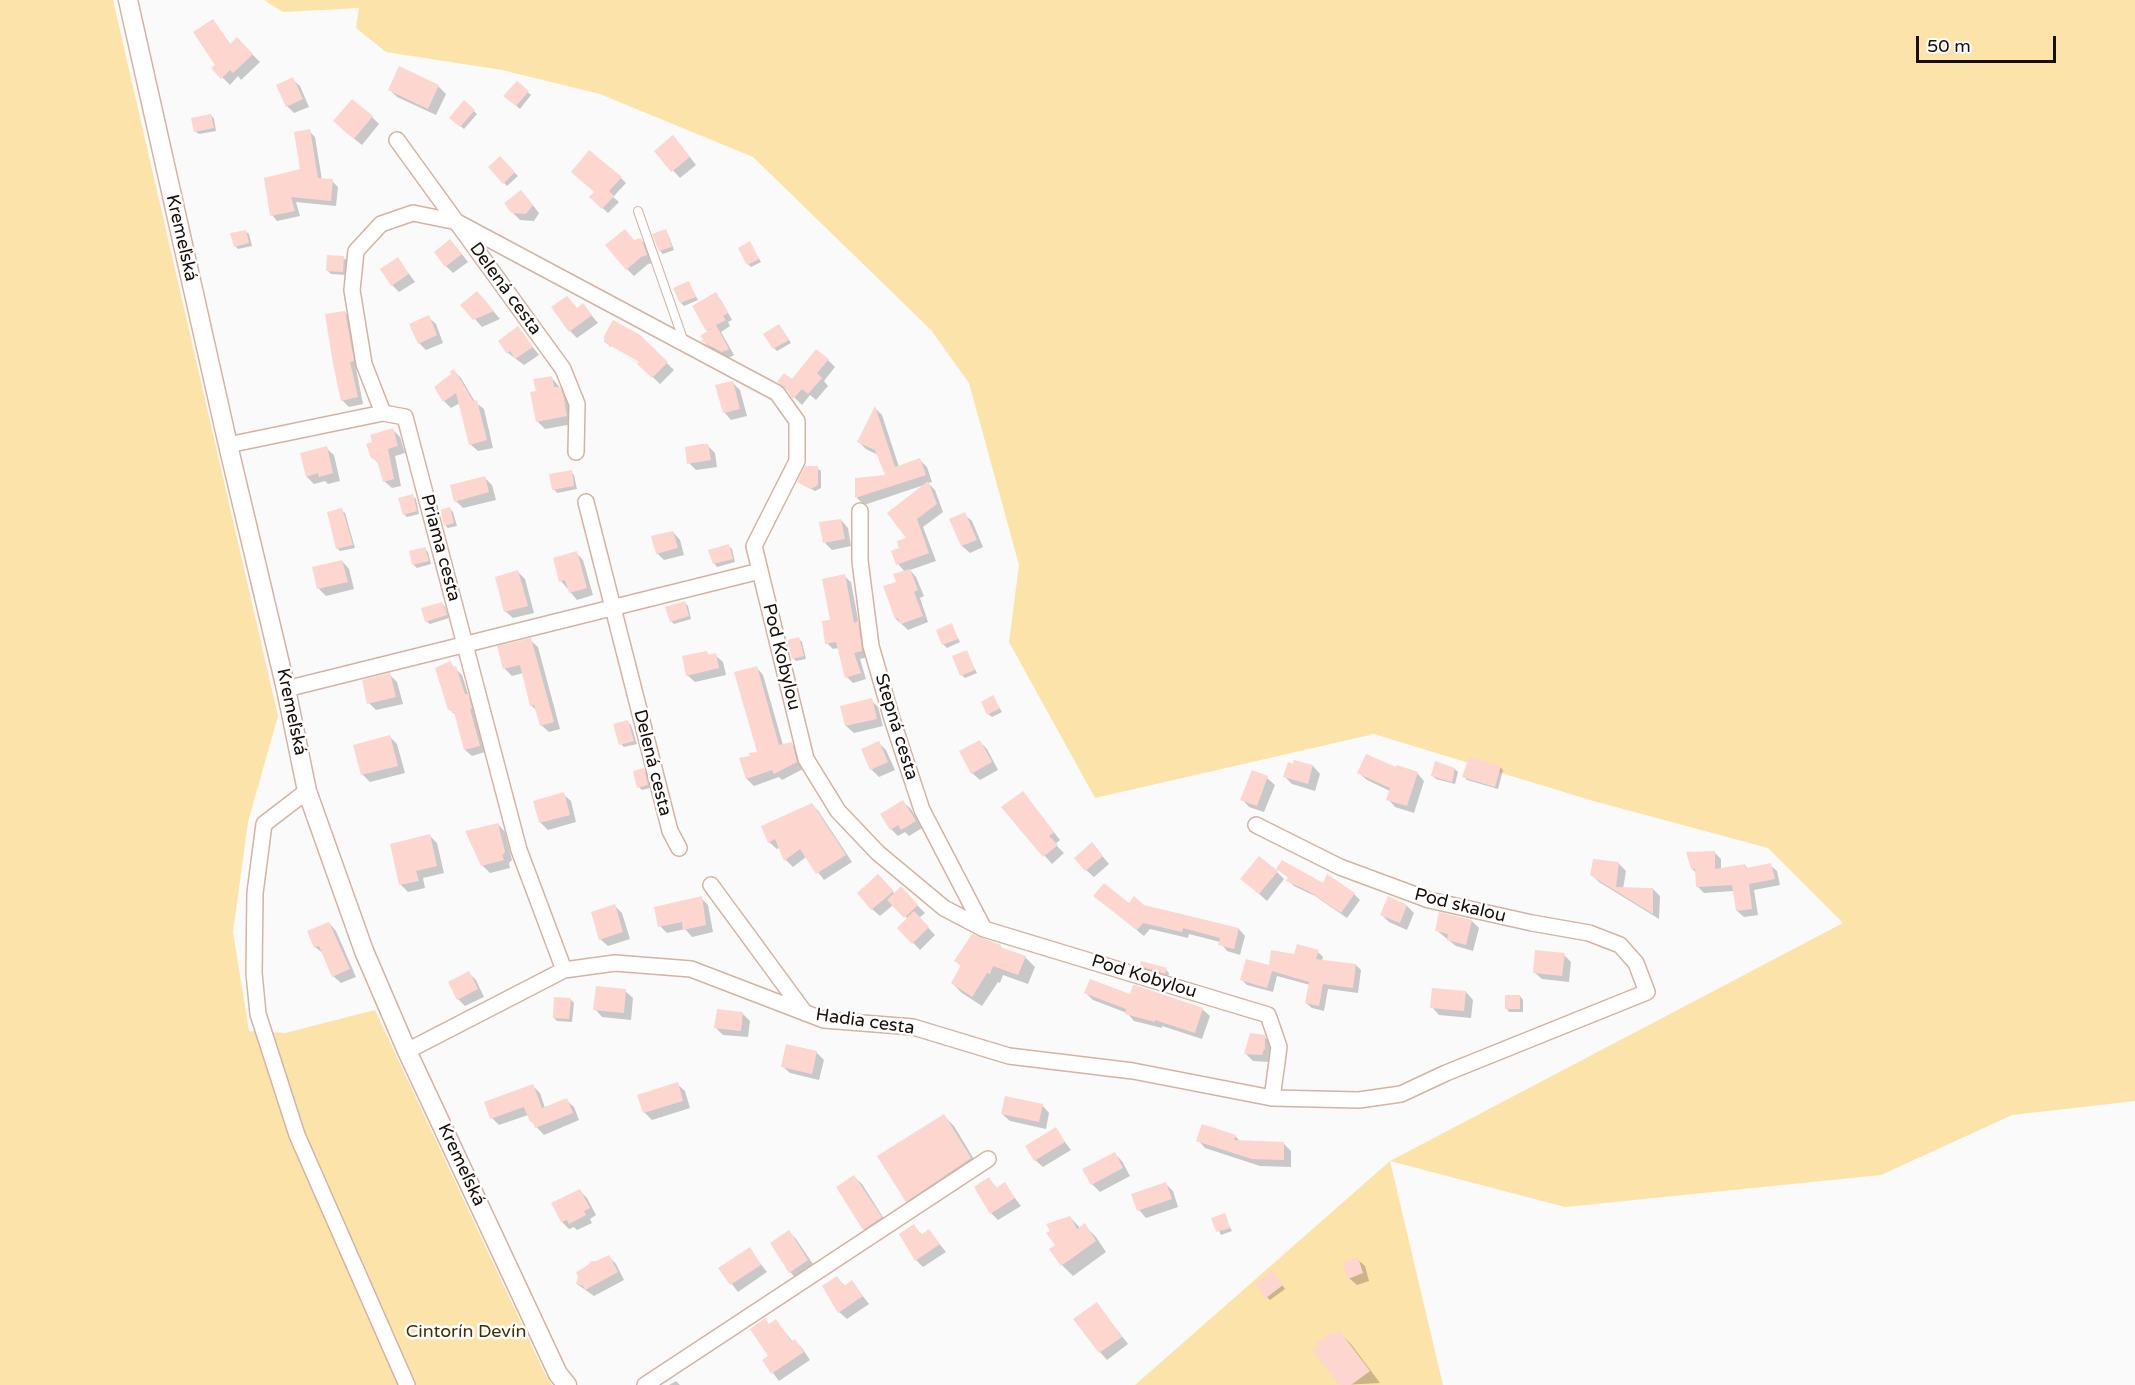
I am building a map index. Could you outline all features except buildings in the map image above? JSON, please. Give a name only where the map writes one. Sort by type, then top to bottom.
[{"type":"street","name":"Kremeľská","points":[[128,0],[228,446],[286,689],[307,791],[364,951],[407,1050],[558,1374],[567,1385]]},
{"type":"street","name":"Delená cesta","points":[[397,140],[563,369],[577,404],[576,452]]},
{"type":"street","points":[[228,446],[383,413],[362,354],[352,290],[357,251],[381,224],[413,213],[457,222]]},
{"type":"street","name":"Pod Kobylou","points":[[457,222],[777,393],[796,422],[796,461],[754,546],[806,759],[838,811],[878,853],[944,908],[984,929],[1268,1015],[1279,1047],[1272,1098]]},
{"type":"street","name":"Priama cesta","points":[[383,413],[405,417],[519,850],[564,970]]},
{"type":"street","name":"Delená cesta","points":[[586,502],[670,831],[679,848]]},
{"type":"street","name":"Stepná cesta","points":[[860,512],[860,561],[871,646],[892,719],[922,810],[984,929]]},
{"type":"street","points":[[286,689],[760,571]]},
{"type":"street","points":[[307,791],[264,824],[255,892],[254,973],[258,1014],[297,1135],[407,1385]]},
{"type":"street","name":"Pod skalou","points":[[1256,825],[1340,867],[1429,900],[1589,933],[1620,945],[1636,963],[1647,992],[1446,1073],[1401,1094],[1359,1100],[1272,1098]]},
{"type":"street","points":[[711,885],[805,1013]]},
{"type":"street","name":"Hadia cesta","points":[[407,1050],[564,970],[615,963],[691,969],[824,1020],[913,1026],[1009,1056],[1133,1071],[1272,1098]]},
{"type":"street","points":[[645,1385],[988,1159]]},
{"type":"lane","points":[[638,212],[685,344]]},
{"type":"green space","name":"Cintorín Devín","points":[[0,0],[113,0],[278,716],[248,822],[233,932],[249,1031],[285,1033],[375,1010],[552,1385],[0,1385]]},
{"type":"green space","points":[[264,0],[2135,0],[2135,1101],[2012,1115],[1881,1175],[1565,1207],[1390,1161],[1843,923],[1768,848],[1590,800],[1374,734],[1095,798],[1009,642],[1019,565],[969,383],[931,330],[753,157],[600,94],[502,70],[386,52],[356,28],[359,8],[283,12]]},
{"type":"green space","points":[[1390,1161],[1443,1385],[1135,1385]]}]
